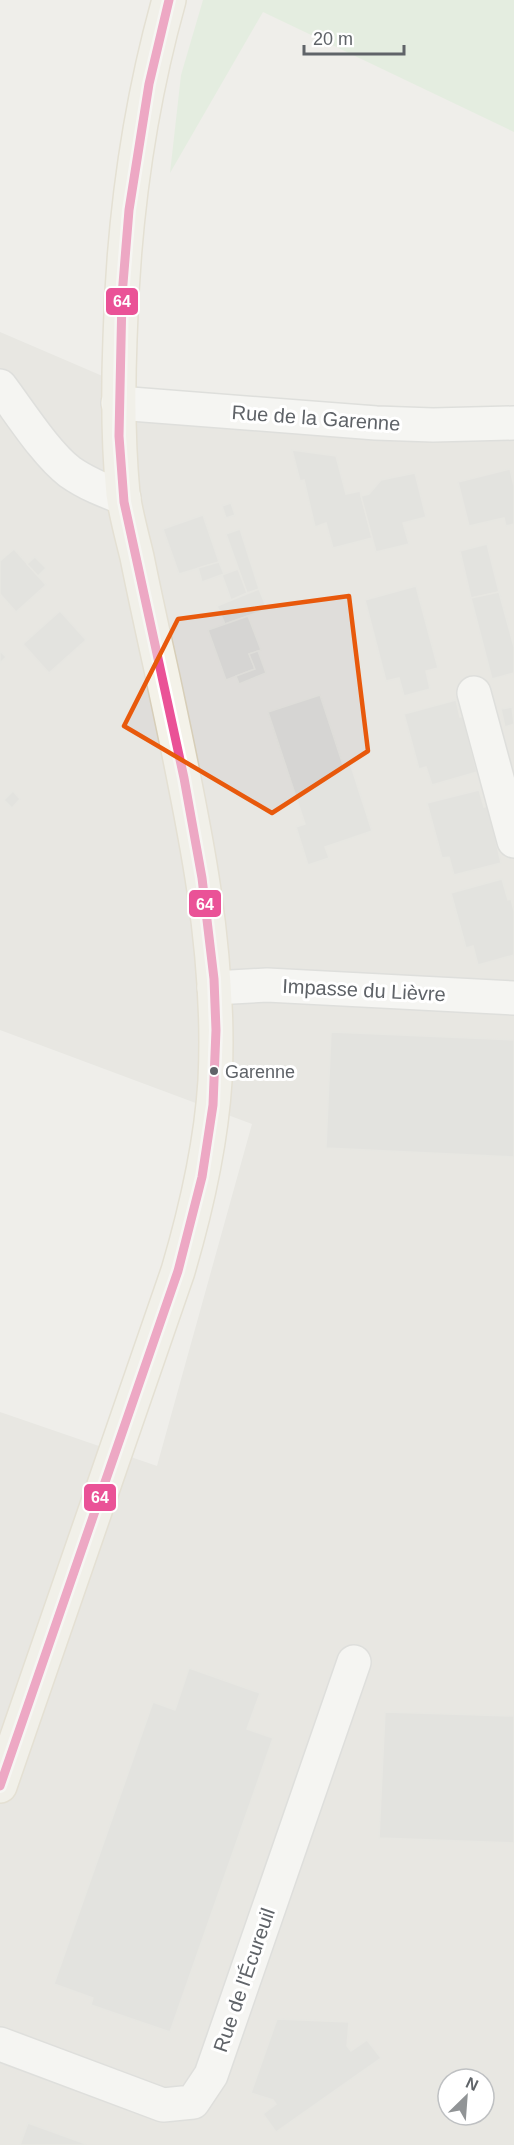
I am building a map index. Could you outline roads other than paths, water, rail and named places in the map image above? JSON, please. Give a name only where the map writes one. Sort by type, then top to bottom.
[{"type":"main road","points":[[0,1786],[178,1271],[189,1235],[206,1155],[213,1102],[216,1038],[209,929],[189,802],[124,498],[118,404],[121,300],[132,176],[150,76],[169,0]]},
{"type":"street","points":[[0,386],[54,457],[68,470],[100,489],[124,498]]},
{"type":"street","name":"Rue de la Garenne","points":[[118,404],[376,423],[433,425],[514,423]]},
{"type":"street","points":[[474,693],[514,842]]},
{"type":"street","name":"Impasse du Lièvre","points":[[214,988],[267,985],[514,998]]},
{"type":"street","name":"Rue de l'Écureuil","points":[[0,2044],[163,2104],[193,2102],[211,2075],[354,1662]]},
{"type":"place","name":"Garenne","points":[[214,1071]]}]
